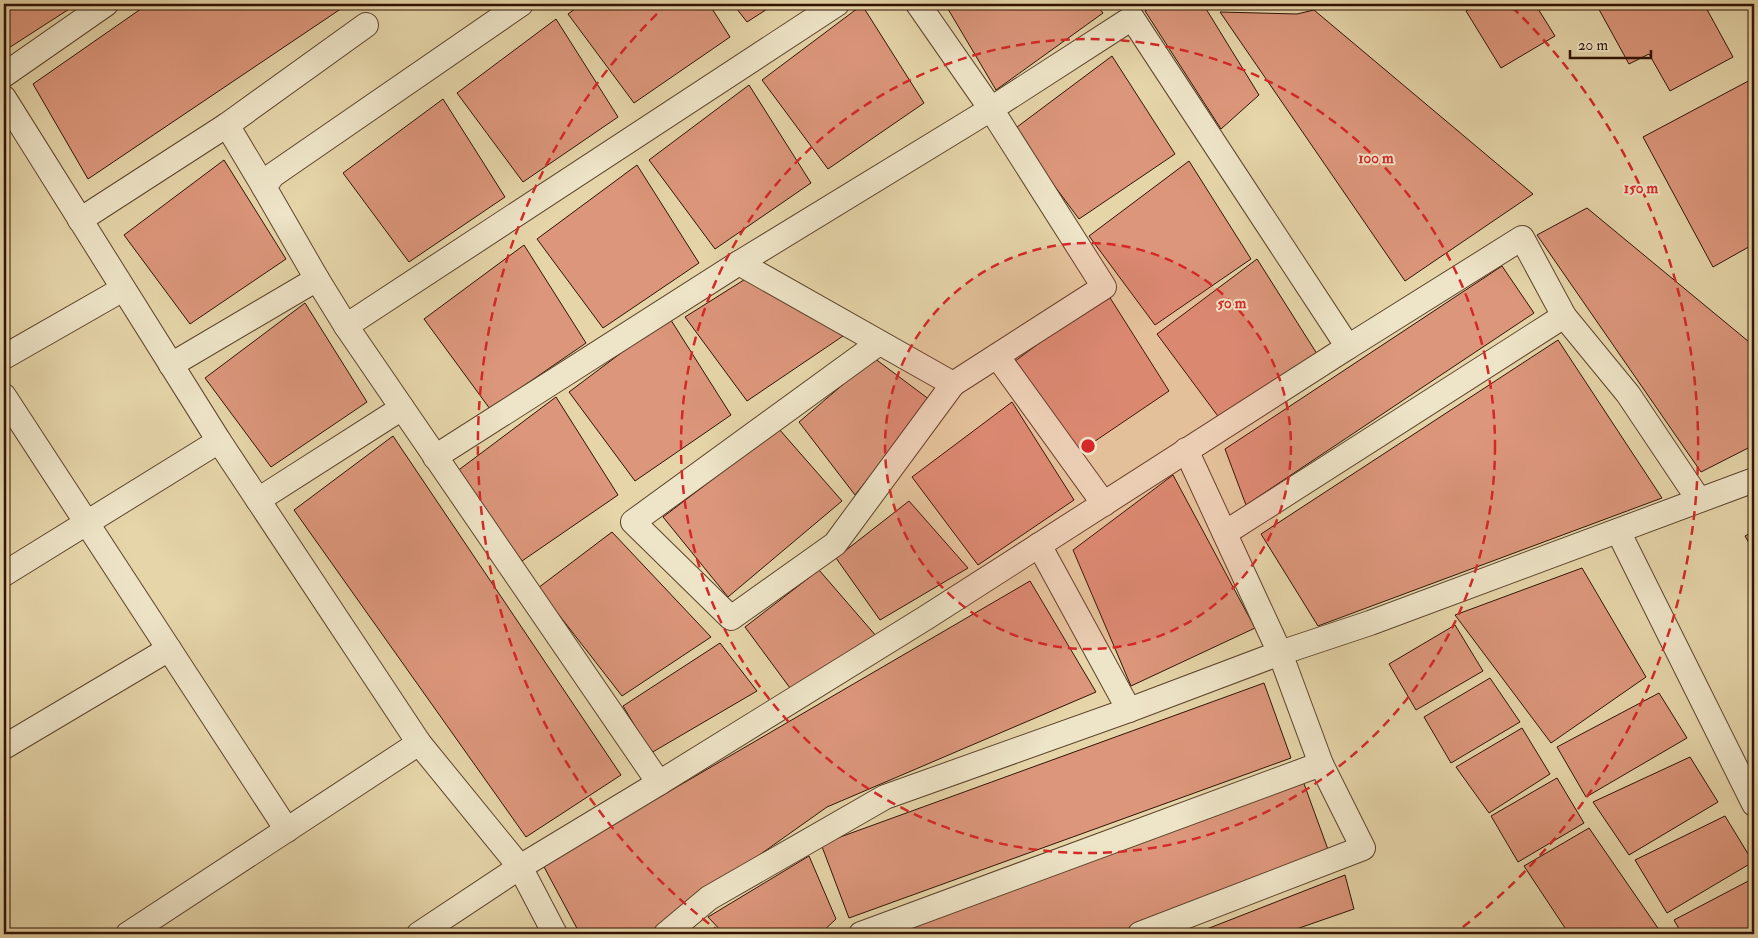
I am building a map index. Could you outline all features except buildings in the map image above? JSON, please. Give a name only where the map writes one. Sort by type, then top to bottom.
[{"type":"street","points":[[4,75],[106,4]]},
{"type":"street","points":[[264,187],[272,175],[521,4]]},
{"type":"street","points":[[346,326],[837,4]]},
{"type":"street","points":[[879,343],[633,522],[730,618],[835,544],[954,384],[1104,287],[991,109],[918,4]]},
{"type":"street","points":[[435,457],[739,263],[991,109],[1126,11],[1348,347]]},
{"type":"street","points":[[80,220],[227,125],[366,25]]},
{"type":"street","points":[[4,98],[219,441],[420,744],[520,867],[555,934]]},
{"type":"street","points":[[227,125],[346,326],[660,783]]},
{"type":"street","points":[[418,934],[520,867],[927,618],[1186,450],[1522,238],[1564,316],[1628,394],[1699,500]]},
{"type":"street","points":[[739,263],[954,384]]},
{"type":"street","points":[[171,365],[317,279]]},
{"type":"street","points":[[4,357],[123,289]]},
{"type":"street","points":[[1225,533],[1564,316]]},
{"type":"street","points":[[997,356],[1104,504]]},
{"type":"street","points":[[4,396],[287,830]]},
{"type":"street","points":[[258,500],[402,408]]},
{"type":"street","points":[[4,574],[219,441]]},
{"type":"street","points":[[1140,934],[1363,848],[1321,764],[1280,653],[1186,450]]},
{"type":"street","points":[[666,934],[709,898],[885,797],[1129,710],[1280,653],[1370,623],[1754,480]]},
{"type":"street","points":[[1618,531],[1754,804]]},
{"type":"street","points":[[1039,545],[1129,710]]},
{"type":"street","points":[[4,747],[169,649]]},
{"type":"street","points":[[128,934],[420,744]]},
{"type":"street","points":[[861,934],[1321,764]]}]
